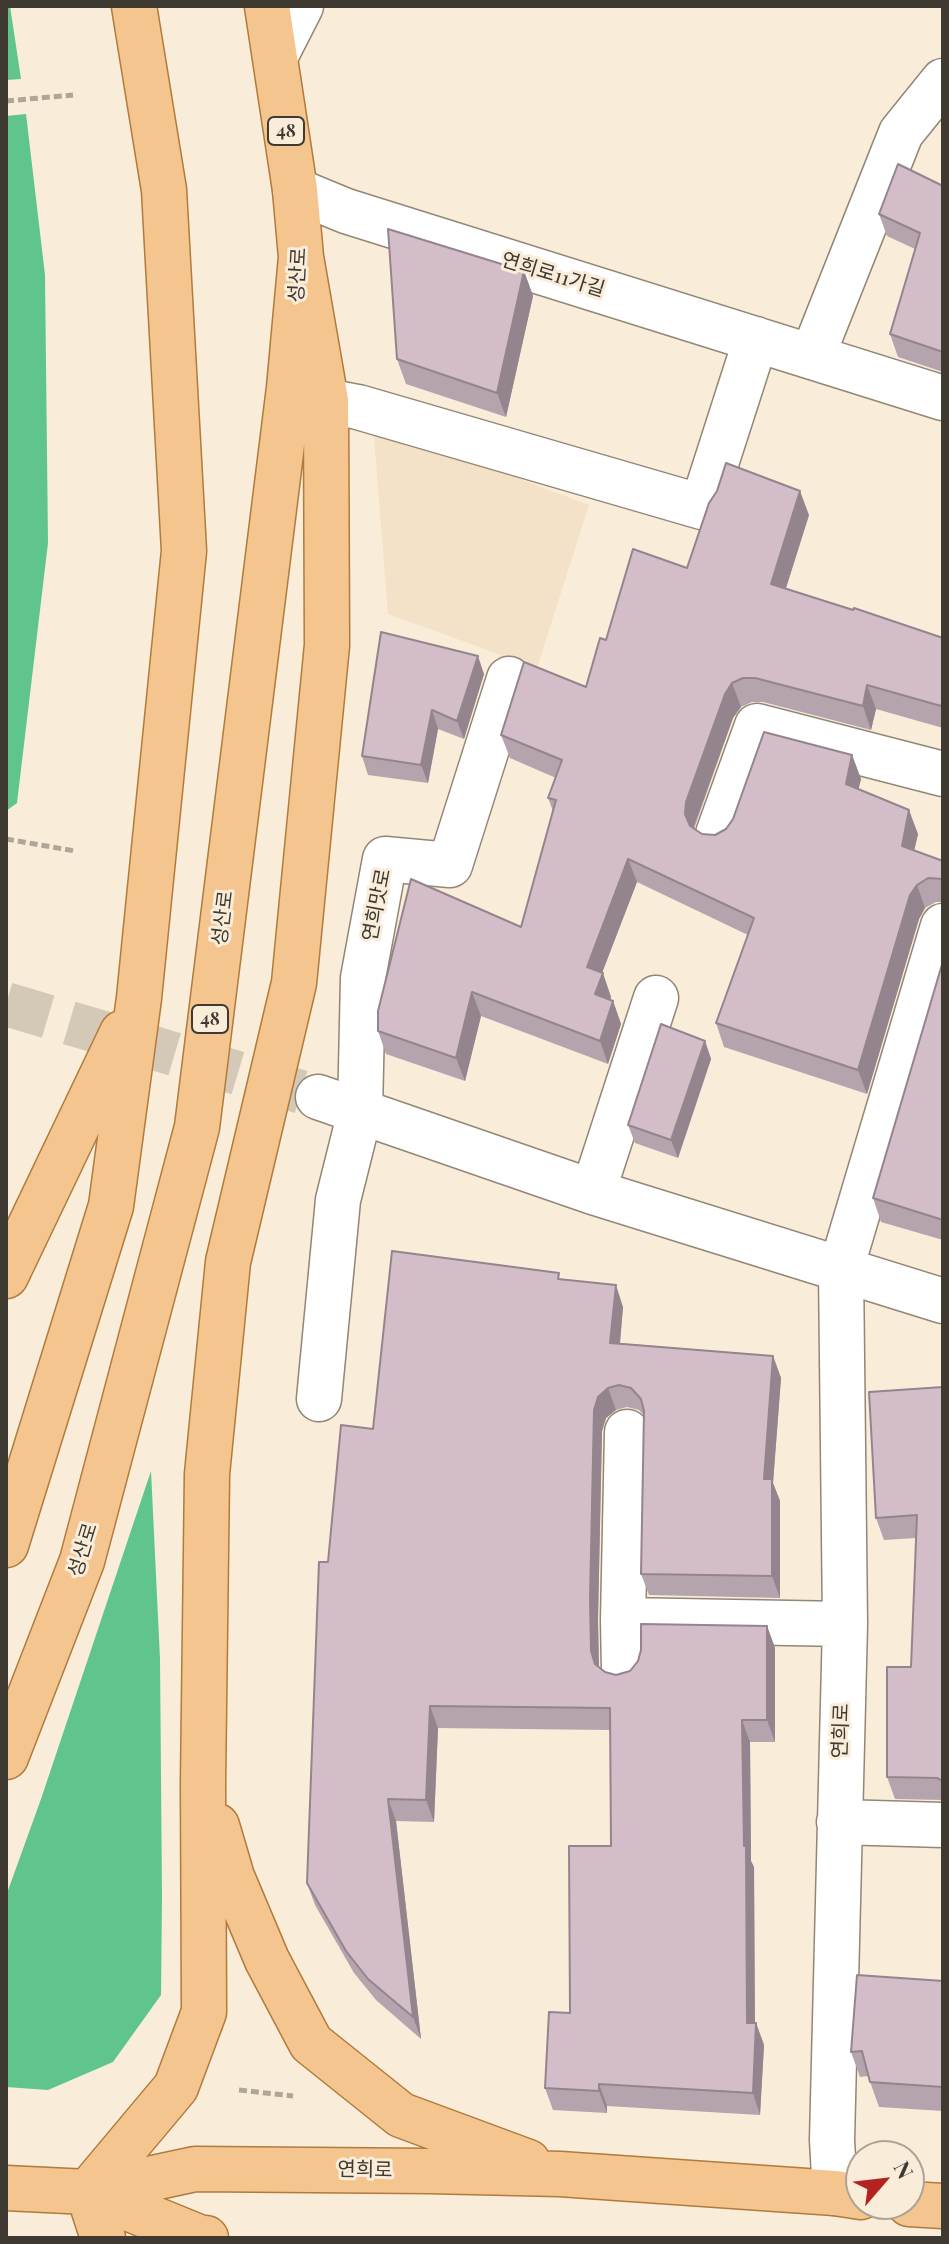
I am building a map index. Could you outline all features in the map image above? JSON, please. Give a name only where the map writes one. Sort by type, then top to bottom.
[{"type":"main road","points":[[6,1545],[111,1206],[139,998],[184,551],[164,190],[134,6]]},
{"type":"main road","name":"성산로","points":[[6,1757],[82,1561],[197,1127],[289,388],[301,257],[295,190],[267,6]]},
{"type":"main road","points":[[103,2238],[88,2192],[176,2087],[204,2012],[207,1474],[228,1262],[294,983],[327,645],[326,401],[301,257]]},
{"type":"main road","points":[[6,1276],[139,998]]},
{"type":"main road","points":[[203,1783],[232,1877],[267,1960],[311,2043],[401,2115],[560,2174]]},
{"type":"main road","name":"연희로","points":[[6,2188],[88,2192],[195,2169],[560,2174],[845,2195]]},
{"type":"main road","name":"연희로","points":[[88,2192],[206,2238]]},
{"type":"street","points":[[251,6],[284,119]]},
{"type":"street","points":[[276,55],[301,6]]},
{"type":"street","points":[[812,357],[901,133],[943,81]]},
{"type":"street","name":"연희로11가길","points":[[295,190],[346,211],[943,398]]},
{"type":"street","points":[[326,401],[358,407],[702,507],[756,339]]},
{"type":"street","name":"연희맛로","points":[[319,1399],[338,1200],[360,1112],[363,978],[385,859],[450,865],[509,679]]},
{"type":"street","points":[[718,834],[757,726],[943,774]]},
{"type":"street","points":[[841,1269],[943,926]]},
{"type":"street","points":[[593,1192],[656,998]]},
{"type":"street","points":[[318,1097],[593,1192],[943,1301]]},
{"type":"street","name":"연희로","points":[[841,1269],[845,1624],[832,2140],[845,2185]]},
{"type":"street","points":[[624,1672],[627,1432]]},
{"type":"street","points":[[623,1620],[845,1624]]},
{"type":"street","points":[[839,1822],[943,1825]]},
{"type":"path","points":[[6,101],[73,95]]},
{"type":"path","points":[[6,839],[75,851]]},
{"type":"shaded area","points":[[373,424],[589,505],[537,668],[388,614]]},
{"type":"green space","points":[[6,6],[10,6],[21,79],[6,80]]},
{"type":"green space","points":[[26,114],[45,275],[48,543],[17,803],[6,811],[6,116]]},
{"type":"green space","points":[[151,1471],[160,1659],[161,1995],[113,2062],[48,2090],[6,2087],[6,1896]]},
{"type":"building","points":[[898,164],[943,186],[943,352],[890,334],[920,233],[879,214]]},
{"type":"building","points":[[388,229],[524,271],[497,393],[397,359]]},
{"type":"building","points":[[726,463],[800,491],[771,584],[943,638],[941,706],[867,685],[863,706],[755,678],[743,678],[732,683],[725,694],[686,802],[685,814],[690,826],[702,834],[715,835],[726,829],[733,819],[764,732],[852,755],[846,784],[909,810],[902,846],[943,861],[943,879],[928,878],[917,885],[910,895],[858,1070],[716,1023],[754,918],[628,859],[587,967],[603,973],[595,994],[613,1001],[600,1041],[472,992],[456,1058],[378,1031],[378,1011],[411,879],[521,927],[556,800],[548,798],[562,760],[501,735],[524,662],[586,687],[600,638],[606,640],[633,549],[687,568]]},
{"type":"building","points":[[381,632],[478,656],[457,721],[432,710],[421,765],[362,756]]},
{"type":"building","points":[[943,961],[943,1220],[873,1198]]},
{"type":"building","points":[[661,1024],[705,1041],[671,1140],[628,1125]]},
{"type":"building","points":[[392,1251],[559,1273],[558,1279],[616,1285],[610,1343],[773,1356],[764,1479],[772,1479],[772,1576],[641,1574],[644,1411],[641,1399],[631,1388],[619,1385],[608,1388],[598,1397],[594,1410],[590,1599],[591,1651],[595,1664],[605,1672],[616,1675],[630,1671],[638,1661],[641,1650],[641,1624],[767,1626],[767,1720],[742,1720],[747,2023],[756,2023],[753,2093],[599,2084],[599,2091],[545,2088],[549,2012],[570,2013],[569,1846],[611,1846],[610,1708],[430,1706],[426,1800],[388,1799],[413,2017],[368,1979],[346,1951],[307,1883],[319,1562],[328,1562],[341,1425],[373,1429]]},
{"type":"building","points":[[943,1387],[943,1781],[937,1778],[887,1777],[887,1667],[911,1667],[917,1515],[876,1518],[869,1392]]},
{"type":"building","points":[[857,1975],[943,1981],[943,2087],[870,2082],[862,2051],[851,2052]]},
{"type":"tunnel","points":[[6,1004],[318,1097]]}]
